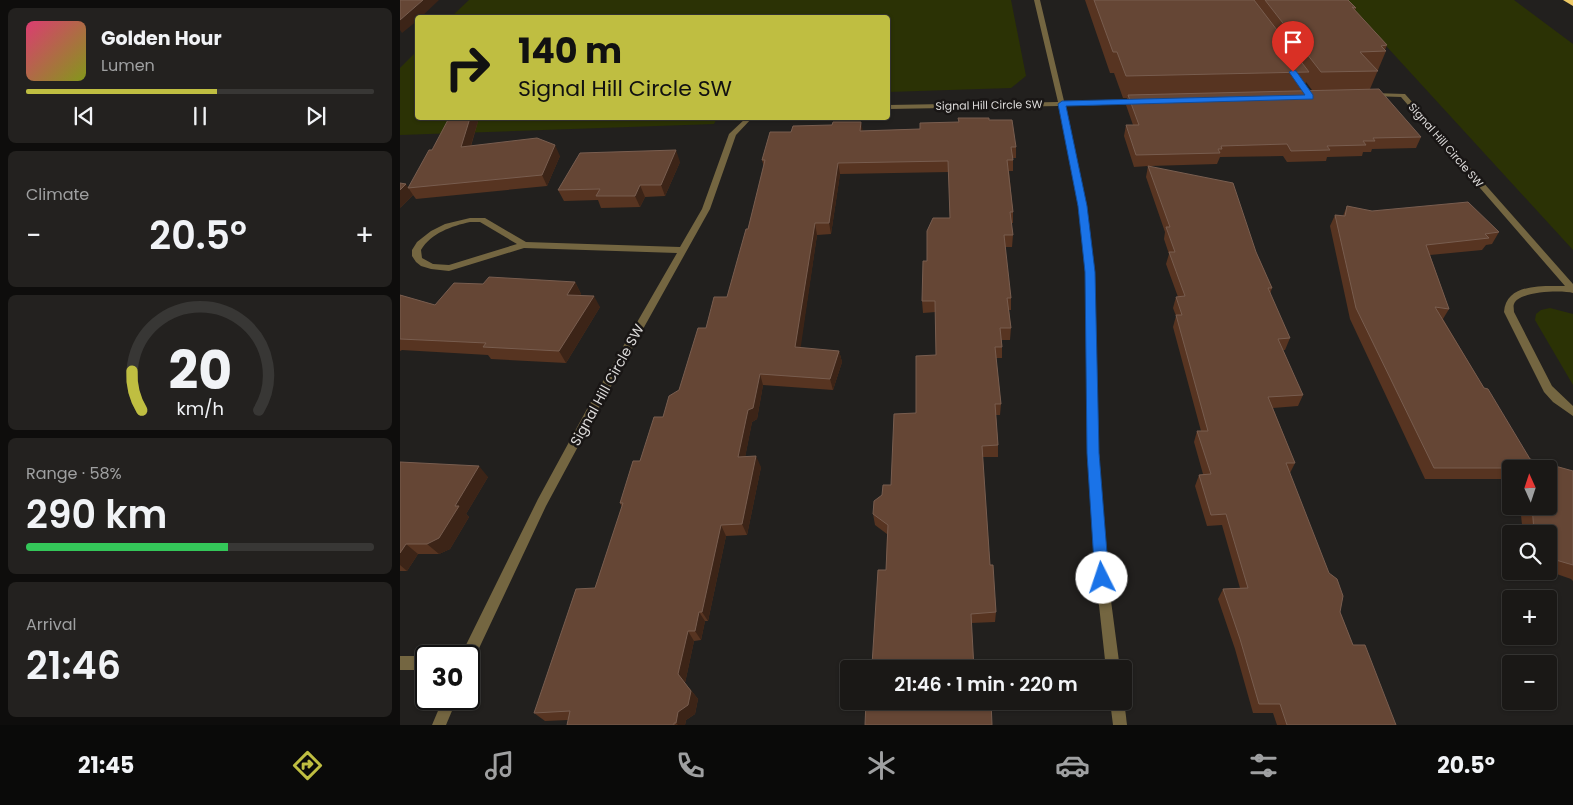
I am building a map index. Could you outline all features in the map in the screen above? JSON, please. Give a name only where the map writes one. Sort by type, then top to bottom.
[{"type":"highway","points":[[1567,0],[1573,4]]},
{"type":"street","points":[[1037,0],[1062,104],[1082,206],[1090,272],[1093,453],[1102,578],[1112,660]]},
{"type":"street","name":"Signal Hill Circle SW","points":[[1366,96],[1403,95],[1573,289]]},
{"type":"street","name":"Signal Hill Circle SW","points":[[890,107],[1154,101]]},
{"type":"street","name":"Signal Hill Circle SW","points":[[473,645],[542,503],[706,209],[733,134],[747,120]]},
{"type":"street","points":[[524,245],[482,220],[470,220],[442,228],[430,235],[422,242],[416,256],[419,262],[426,266],[449,268],[524,245],[683,250]]},
{"type":"street","name":"Signal Hill Circle SW","points":[[1573,289],[1516,294],[1510,299],[1508,305],[1548,389],[1573,412]]},
{"type":"street","points":[[400,663],[415,663]]},
{"type":"street","points":[[439,725],[445,710]]},
{"type":"street","points":[[1118,710],[1120,725]]},
{"type":"green space","points":[[469,0],[1011,0],[1026,76],[1011,88],[890,92],[890,15],[453,15]]},
{"type":"green space","points":[[1344,0],[1514,0],[1573,44],[1573,250]]},
{"type":"green space","points":[[415,53],[415,120],[716,120],[714,124],[400,135],[400,68]]},
{"type":"green space","points":[[1550,308],[1573,314],[1573,385],[1535,320],[1536,314],[1541,310]]},
{"type":"building","points":[[400,0],[423,0],[400,20]]},
{"type":"building","points":[[1094,0],[1254,0],[1309,72],[1126,76],[1117,52],[1113,52]]},
{"type":"building","points":[[1265,0],[1348,0],[1356,8],[1352,7],[1387,45],[1381,46],[1386,51],[1360,52],[1378,71],[1321,72]]},
{"type":"building","points":[[1379,89],[1421,137],[1373,138],[1375,141],[1363,141],[1366,145],[1327,146],[1330,150],[1291,151],[1287,144],[1221,146],[1222,149],[1218,149],[1220,153],[1136,155],[1126,125],[1139,125],[1128,95]]},
{"type":"building","points":[[958,118],[1012,120],[1016,147],[1011,147],[1013,160],[1007,160],[1013,212],[1010,212],[1013,235],[1004,235],[1011,298],[1007,298],[1011,328],[1000,328],[1002,347],[995,347],[1001,404],[995,404],[998,445],[982,446],[990,565],[993,565],[996,612],[971,614],[974,660],[872,660],[878,570],[886,570],[888,525],[873,514],[874,501],[882,495],[883,485],[891,485],[894,414],[916,413],[916,356],[936,355],[935,301],[922,301],[923,261],[927,261],[927,231],[933,218],[950,218],[948,161],[838,163],[829,223],[815,223],[795,347],[839,351],[830,379],[760,374],[753,408],[748,410],[738,457],[756,456],[742,524],[721,525],[702,612],[699,612],[695,631],[688,631],[678,674],[691,691],[688,705],[678,712],[674,725],[567,725],[570,711],[534,713],[576,589],[595,588],[623,503],[620,503],[633,461],[640,461],[654,417],[663,417],[669,396],[679,390],[698,328],[706,328],[714,297],[727,297],[746,229],[748,229],[765,160],[762,160],[770,132],[791,132],[793,126],[832,125],[833,122],[861,122],[860,131],[920,129],[920,123],[959,122]]},
{"type":"building","points":[[448,120],[469,120],[461,147],[537,138],[555,145],[542,175],[408,188],[429,150],[432,150]]},
{"type":"building","points":[[676,150],[661,185],[640,185],[635,196],[596,196],[600,189],[558,190],[580,153]]},
{"type":"building","points":[[1148,166],[1233,183],[1256,252],[1272,288],[1268,288],[1290,338],[1278,339],[1303,395],[1268,397],[1295,463],[1286,463],[1329,573],[1337,579],[1343,596],[1340,612],[1353,645],[1365,645],[1396,725],[1287,725],[1280,704],[1259,704],[1223,589],[1248,588],[1226,514],[1211,515],[1199,475],[1211,474],[1197,431],[1208,431],[1176,315],[1182,315],[1176,297],[1185,296],[1169,252],[1175,252],[1166,227],[1170,227]]},
{"type":"building","points":[[400,183],[406,184],[400,190]]},
{"type":"building","points":[[1468,202],[1499,232],[1485,234],[1489,238],[1426,245],[1449,309],[1435,307],[1484,388],[1488,389],[1530,459],[1534,460],[1502,460],[1502,468],[1434,468],[1356,308],[1335,215],[1345,216],[1347,206],[1372,211]]},
{"type":"building","points":[[489,277],[575,282],[567,295],[594,296],[559,351],[483,347],[486,343],[400,339],[400,295],[435,305],[454,283],[483,284]]},
{"type":"building","points":[[400,462],[479,466],[455,506],[459,506],[439,538],[427,544],[406,544],[400,553]]},
{"type":"building","points":[[1558,467],[1573,471],[1573,565],[1557,560],[1557,525],[1534,525],[1533,515],[1558,515]]},
{"type":"building","points":[[866,710],[991,710],[992,725],[865,725]]},
{"type":"route","points":[[1102,578],[1093,453],[1090,272],[1082,206],[1062,104],[1310,97],[1293,72]]}]
